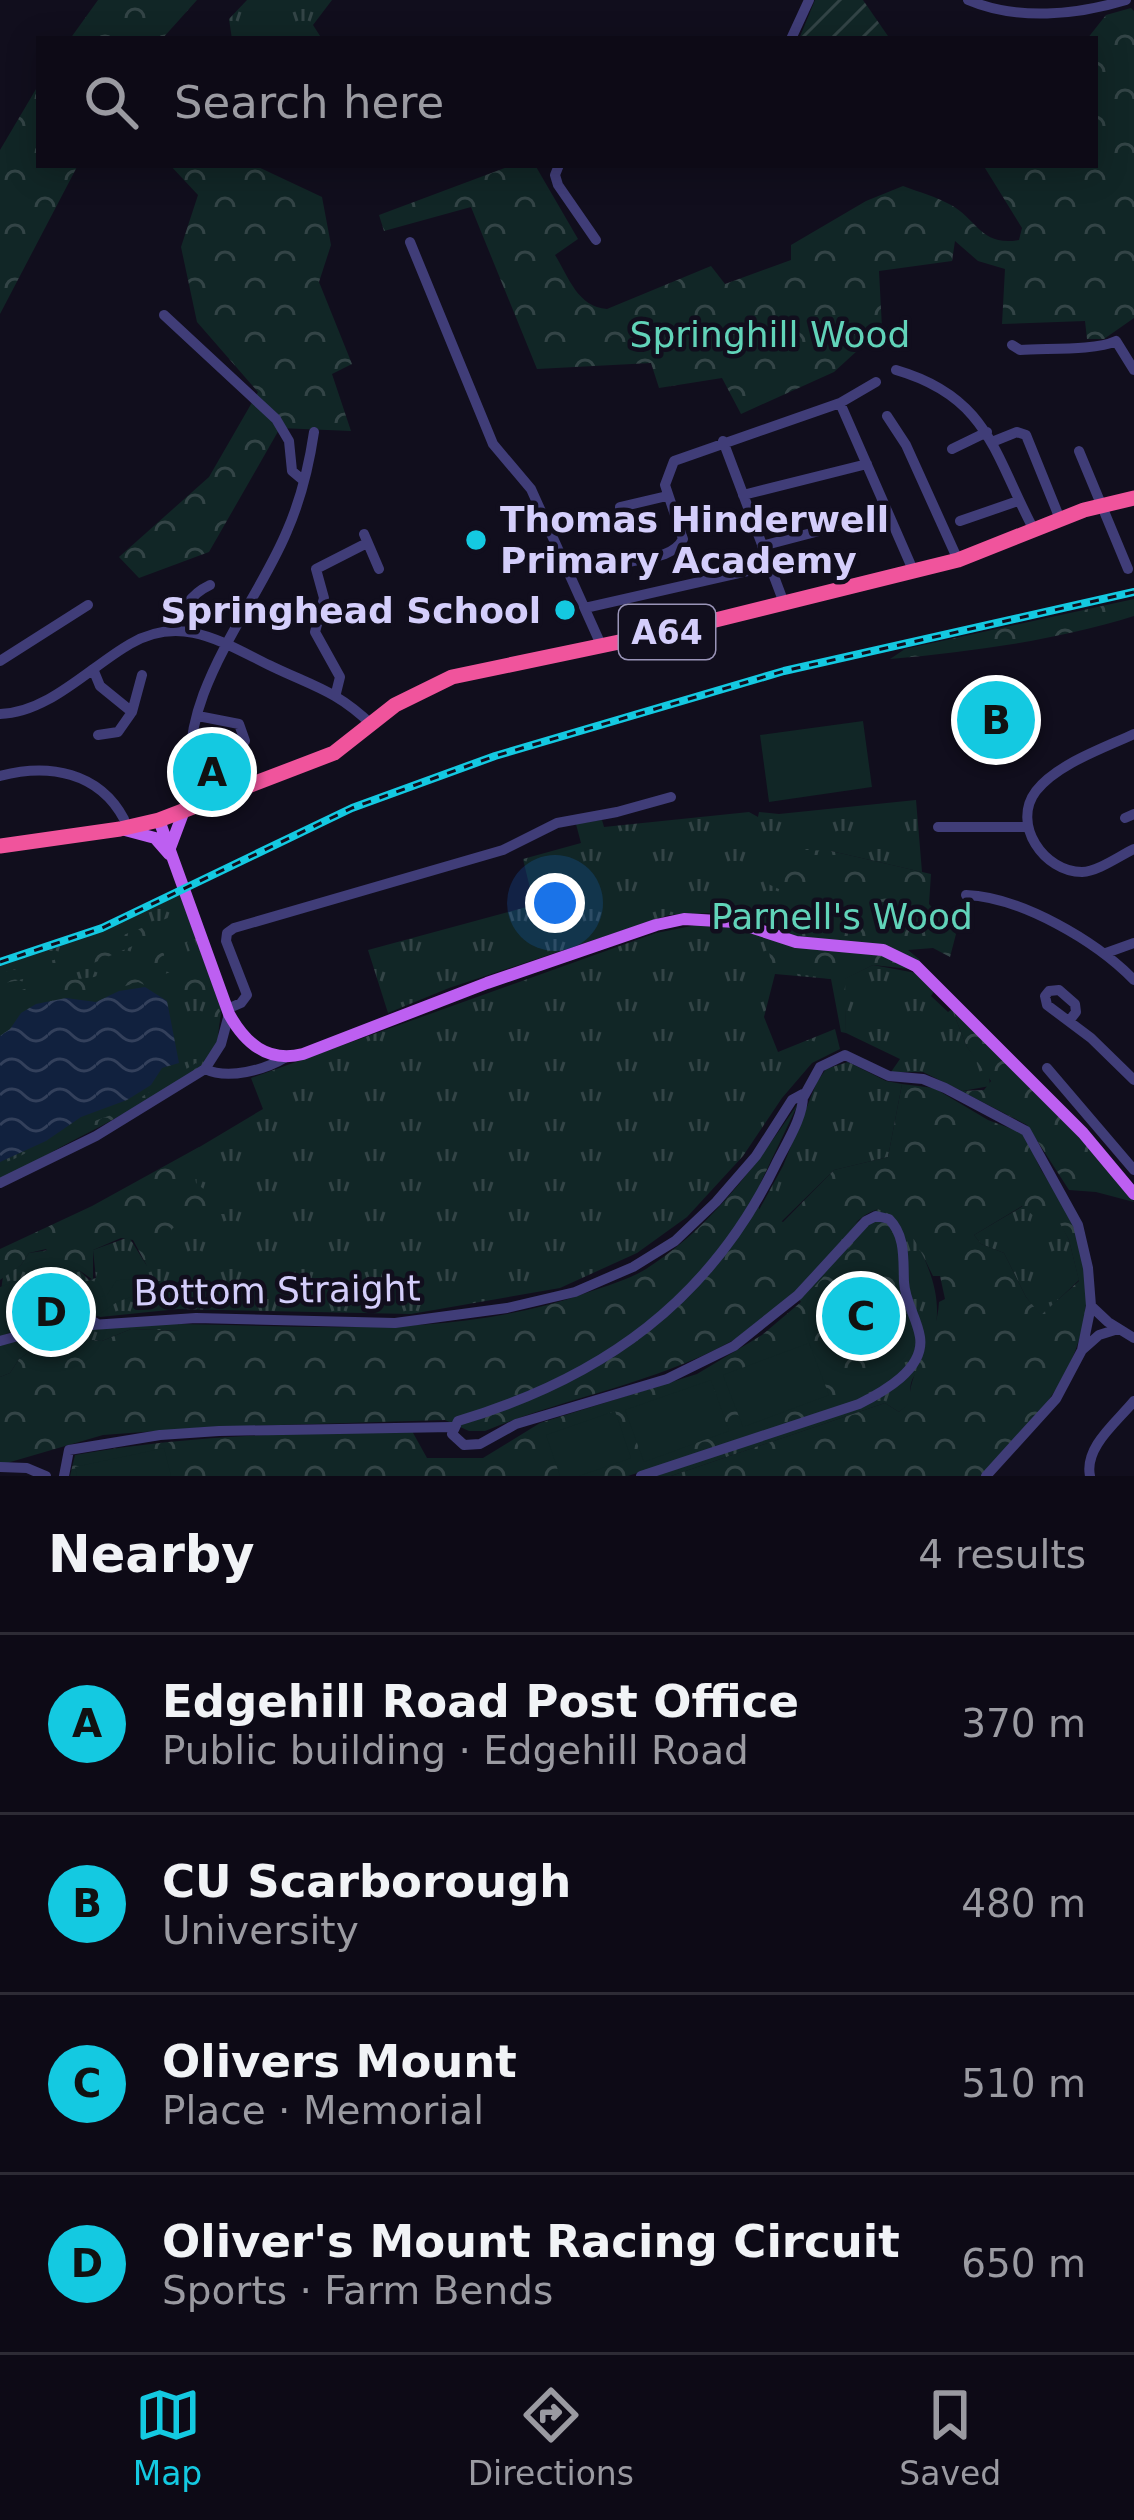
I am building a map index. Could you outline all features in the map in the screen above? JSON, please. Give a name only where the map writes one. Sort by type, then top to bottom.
[{"type":"highway","name":"A64","points":[[0,846],[159,820],[187,807],[201,794],[328,757],[395,705],[452,677],[958,560],[1060,519],[1134,497]]},
{"type":"main road","points":[[172,854],[172,836],[187,807]]},
{"type":"main road","points":[[159,820],[228,1011],[249,1043],[286,1057],[656,925],[684,920],[735,922],[796,942],[883,950],[916,966],[1071,1120],[1134,1193]]},
{"type":"main road","points":[[121,824],[155,838],[172,854]]},
{"type":"street","points":[[792,36],[809,0]]},
{"type":"street","points":[[968,0],[1018,12],[1126,0]]},
{"type":"street","points":[[558,168],[555,180],[596,240]]},
{"type":"street","points":[[410,242],[493,444],[531,489],[602,646]]},
{"type":"street","points":[[164,315],[276,419],[289,441],[292,471],[304,481]]},
{"type":"street","points":[[1012,345],[1020,350],[1103,347],[1116,341],[1134,370]]},
{"type":"street","points":[[896,370],[951,395],[971,410],[1034,530]]},
{"type":"street","points":[[629,562],[678,548],[683,538],[668,496],[667,473],[674,461],[841,403],[876,382]]},
{"type":"street","points":[[841,403],[913,570]]},
{"type":"street","points":[[887,416],[906,445],[958,560]]},
{"type":"street","points":[[201,794],[191,746],[199,716],[227,643],[286,534],[314,432]]},
{"type":"street","points":[[952,448],[1017,432],[1026,435],[1060,519]]},
{"type":"street","points":[[723,441],[784,602]]},
{"type":"street","points":[[1079,451],[1128,569]]},
{"type":"street","points":[[743,495],[867,464]]},
{"type":"street","points":[[620,507],[668,496]]},
{"type":"street","points":[[960,521],[1018,501]]},
{"type":"street","points":[[762,546],[888,513]]},
{"type":"street","points":[[336,693],[340,677],[315,632],[324,598],[316,569],[366,539],[380,569]]},
{"type":"street","points":[[585,608],[770,566]]},
{"type":"street","points":[[175,630],[196,592],[210,585]]},
{"type":"street","points":[[0,661],[88,605]]},
{"type":"street","points":[[0,714],[36,704],[130,644],[175,630],[205,633],[336,693],[372,725]]},
{"type":"street","points":[[94,669],[100,686],[132,712]]},
{"type":"street","points":[[98,735],[118,732],[140,696],[142,675]]},
{"type":"street","points":[[199,716],[239,724],[245,741]]},
{"type":"street","points":[[1134,734],[1045,782],[1031,798],[1028,827],[1050,861],[1082,872],[1134,849]]},
{"type":"street","points":[[0,776],[38,770],[86,779],[101,787],[121,824]]},
{"type":"street","points":[[0,1183],[96,1136],[205,1069],[216,1054],[228,1011],[247,995],[226,941],[234,928],[503,850],[557,823],[671,797]]},
{"type":"street","points":[[938,827],[1028,827]]},
{"type":"street","points":[[965,895],[998,898],[1106,953],[1134,980]]},
{"type":"street","points":[[1106,953],[1134,943]]},
{"type":"street","points":[[1069,1021],[1134,1080]]},
{"type":"street","name":"Bottom Straight","points":[[21,1334],[196,1318],[395,1323],[558,1297],[633,1268],[658,1253],[716,1202],[765,1144],[792,1100],[804,1096],[820,1067],[845,1055],[889,1076],[928,1081],[1019,1125],[1034,1141],[1078,1225],[1088,1268],[1091,1306],[1082,1350]]},
{"type":"street","points":[[205,1069],[232,1074],[286,1057]]},
{"type":"street","points":[[1047,1068],[1134,1170]]},
{"type":"street","points":[[63,1475],[65,1455],[71,1449],[160,1435],[452,1427],[598,1363],[652,1326],[716,1262],[776,1164],[804,1096]]},
{"type":"street","points":[[452,1427],[454,1438],[469,1446],[486,1442],[512,1426],[694,1367],[734,1346],[798,1295],[866,1221],[880,1216],[896,1226],[902,1243],[905,1294],[920,1347],[902,1375],[860,1403],[640,1476]]},
{"type":"street","points":[[0,1341],[21,1334],[22,1314],[36,1302],[64,1307],[99,1324]]},
{"type":"street","points":[[1091,1306],[1134,1338]]},
{"type":"street","points":[[986,1476],[1056,1399],[1082,1350],[1099,1335],[1118,1329]]},
{"type":"street","points":[[1090,1476],[1093,1451],[1134,1401]]},
{"type":"street","points":[[0,1467],[15,1466],[46,1476]]},
{"type":"green space","points":[[98,0],[197,0],[165,36],[72,36]]},
{"type":"green space","points":[[247,0],[332,0],[313,25],[320,36],[232,36],[229,19]]},
{"type":"green space","points":[[815,0],[863,0],[888,36],[800,36]]},
{"type":"green space","name":"Springhill Wood","points":[[1134,11],[1134,318],[1104,339],[1087,339],[1085,321],[1002,324],[1005,269],[978,261],[955,241],[952,261],[879,271],[882,328],[834,372],[741,414],[722,378],[659,388],[651,363],[537,369],[471,207],[384,231],[379,215],[505,168],[537,168],[578,239],[555,255],[581,297],[607,309],[711,266],[725,284],[791,260],[791,245],[866,201],[903,186],[951,205],[988,236],[1019,240],[1022,228],[985,168],[1098,168],[1098,36],[1089,36],[1106,15]]},
{"type":"green space","points":[[36,89],[36,168],[76,168],[0,314],[0,150]]},
{"type":"green space","points":[[173,168],[260,168],[322,197],[331,245],[319,282],[352,364],[332,374],[351,431],[280,428],[209,552],[139,578],[119,557],[209,477],[258,392],[197,322],[181,247],[198,195]]},
{"type":"green space","points":[[1134,599],[1134,616],[1074,632],[890,659],[905,649]]},
{"type":"green space","points":[[863,721],[872,787],[769,802],[760,735]]},
{"type":"green space","points":[[916,800],[922,872],[831,851],[786,897],[771,924],[708,913],[669,915],[388,1013],[368,950],[534,905],[523,859],[581,843],[576,824],[602,820],[604,827],[749,812],[758,817],[759,812]]},
{"type":"green space","name":"Parnell's Wood","points":[[786,849],[831,851],[931,874],[929,904],[956,934],[950,957],[933,948],[908,950],[920,960],[910,969],[873,965],[845,979],[846,1033],[841,1032],[831,979],[772,970],[766,934],[784,899],[781,890],[766,883],[762,866]]},
{"type":"green space","points":[[180,895],[221,1009],[217,1045],[200,1069],[0,1181],[0,966],[85,938]]},
{"type":"green space","points":[[186,911],[190,921],[89,965],[0,984],[0,973],[66,957]]},
{"type":"green space","points":[[702,924],[757,934],[831,979],[775,974],[764,1017],[778,1052],[835,1029],[840,1049],[812,1063],[743,1156],[687,1217],[637,1253],[560,1288],[411,1314],[178,1309],[100,1317],[60,1297],[0,1299],[3,1276],[21,1265],[29,1253],[49,1250],[62,1273],[79,1270],[89,1280],[96,1278],[93,1250],[129,1237],[147,1266],[124,1192],[263,1109],[251,1078],[656,933]]},
{"type":"green space","points":[[192,932],[221,1014],[215,1045],[203,1063],[213,1034],[205,1019],[211,1006],[209,996],[198,988],[167,995],[138,982],[94,996],[62,992],[52,1001],[24,1010],[0,1036],[0,996],[46,983],[94,977],[160,949],[165,974],[194,963],[187,943]]},
{"type":"green space","points":[[873,965],[916,973],[935,990],[931,996],[948,1012],[952,1009],[967,1047],[989,1075],[990,1086],[962,1091],[923,1072],[891,1072],[900,1059],[846,1033],[844,979]]},
{"type":"green space","points":[[951,1007],[1080,1135],[1134,1202],[1069,1190],[1027,1125],[961,1091],[984,1090],[991,1081],[967,1047]]},
{"type":"green space","points":[[848,1062],[902,1084],[888,1157],[834,1170],[780,1223],[759,1210],[783,1166],[817,1082],[826,1069]]},
{"type":"green space","points":[[196,1063],[199,1066],[127,1112],[0,1177],[0,1166],[114,1114]]},
{"type":"green space","points":[[902,1084],[934,1088],[988,1120],[1025,1134],[1066,1206],[1081,1247],[1084,1321],[1074,1355],[1036,1417],[981,1476],[671,1476],[885,1403],[899,1412],[910,1402],[939,1302],[945,1299],[940,1276],[933,1276],[912,1236],[898,1220],[878,1209],[855,1224],[798,1290],[744,1334],[649,1377],[485,1431],[469,1431],[445,1420],[211,1427],[103,1435],[0,1465],[0,1377],[35,1348],[82,1339],[102,1341],[131,1329],[179,1331],[179,1324],[436,1324],[537,1308],[586,1293],[639,1273],[692,1234],[749,1171],[799,1102],[760,1184],[759,1209],[783,1222],[834,1170],[888,1157]],"holes":[[[1022,1206],[1042,1223],[1057,1218],[1069,1240],[1079,1281],[1041,1315],[1026,1297],[1004,1253],[981,1244],[974,1235]]]},
{"type":"green space","points":[[199,1147],[196,1183],[225,1206],[228,1214],[198,1214],[179,1223],[172,1229],[170,1250],[158,1265],[147,1266],[133,1240],[121,1238],[93,1250],[93,1280],[79,1270],[62,1273],[46,1249],[29,1253],[0,1280],[0,1249],[92,1206]]},
{"type":"green space","points":[[1023,1206],[1058,1218],[1079,1280],[1041,1316],[1004,1253],[981,1244],[974,1235]]},
{"type":"green space","points":[[878,1209],[898,1219],[911,1234],[935,1289],[935,1329],[911,1383],[911,1402],[899,1412],[885,1403],[671,1476],[649,1476],[702,1457],[801,1302],[794,1293],[854,1224]]},
{"type":"green space","points":[[888,1221],[897,1242],[899,1289],[913,1334],[901,1359],[893,1350],[878,1360],[886,1375],[861,1392],[859,1400],[628,1476],[70,1476],[75,1455],[285,1434],[412,1431],[427,1458],[483,1458],[540,1423],[697,1374],[762,1335],[801,1302],[872,1222]],"holes":[[[859,1285],[886,1291],[898,1304],[899,1322],[892,1339],[862,1359],[845,1354],[828,1326],[833,1304]]]},
{"type":"green space","points":[[41,1271],[88,1299],[107,1295],[121,1280],[138,1282],[147,1291],[117,1302],[87,1323],[24,1326],[0,1337],[0,1287]]},
{"type":"green space","points":[[178,1321],[180,1331],[131,1329],[102,1341],[82,1339],[35,1348],[0,1377],[0,1344],[31,1334]]},
{"type":"green space","points":[[809,1343],[829,1395],[743,1427],[723,1375]]},
{"type":"green space","points":[[711,1380],[729,1431],[644,1462],[625,1410]]},
{"type":"green space","points":[[615,1411],[631,1458],[579,1476],[560,1476],[546,1435]]},
{"type":"green space","points":[[164,1448],[171,1476],[77,1476],[75,1467]]},
{"type":"water","points":[[145,987],[167,1001],[179,1063],[162,1068],[151,1085],[127,1100],[81,1117],[46,1141],[0,1162],[0,1036],[36,1004],[66,998],[96,1002],[119,991]]},
{"type":"railway","points":[[0,962],[102,928],[352,808],[495,756],[784,671],[1134,592]]},
{"type":"place","name":"Thomas Hinderwell Primary Academy","points":[[476,540]]},
{"type":"place","name":"Springhead School","points":[[565,610]]},
{"type":"place","name":"CU Scarborough","points":[[996,720]]},
{"type":"place","name":"Edgehill Road Post Office","points":[[212,772]]},
{"type":"place","name":"Oliver's Mount Racing Circuit","points":[[51,1312]]},
{"type":"place","name":"Olivers Mount","points":[[861,1316]]}]
